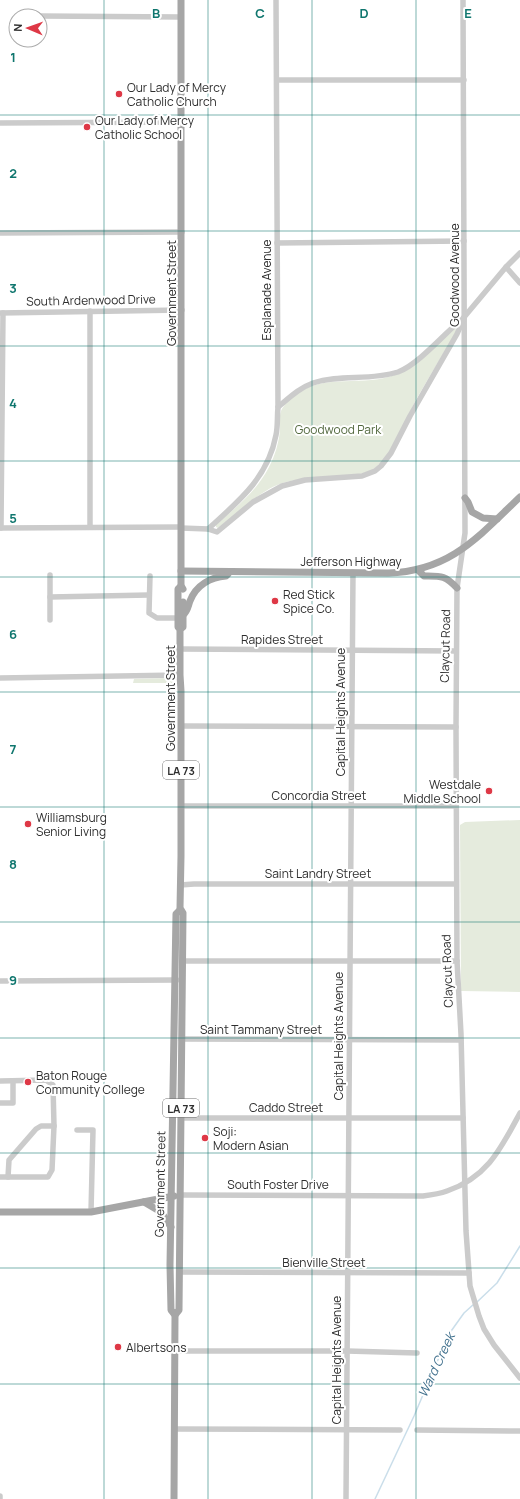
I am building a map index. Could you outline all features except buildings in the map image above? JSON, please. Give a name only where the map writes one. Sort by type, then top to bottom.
[{"type":"main road","name":"Government Street","points":[[175,1315],[170,1310],[171,1196],[178,980],[182,962],[183,913],[180,910],[181,726],[180,629],[178,627],[183,589],[181,586],[181,0]]},
{"type":"main road","name":"Jefferson Highway","points":[[181,571],[396,572],[418,570],[441,562],[462,549],[520,497]]},
{"type":"main road","points":[[465,498],[472,512],[483,518],[497,519]]},
{"type":"main road","points":[[418,570],[424,576],[444,577],[457,588]]},
{"type":"main road","points":[[180,616],[187,611],[192,596],[200,586],[214,578],[226,576],[229,572]]},
{"type":"main road","name":"Government Street","points":[[174,1499],[175,1315],[179,1310],[181,1118],[181,1040],[176,914],[180,910]]},
{"type":"main road","points":[[176,938],[178,942],[178,958],[182,962]]},
{"type":"main road","name":"South Foster Drive","points":[[0,1212],[91,1212],[180,1195]]},
{"type":"main road","points":[[144,1202],[161,1212],[171,1227]]},
{"type":"street","name":"Esplanade Avenue","points":[[208,529],[256,483],[263,473],[273,448],[276,434],[278,408],[276,0]]},
{"type":"street","name":"Goodwood Avenue","points":[[462,549],[465,498],[463,0]]},
{"type":"street","points":[[48,16],[182,17]]},
{"type":"street","points":[[276,80],[464,80]]},
{"type":"street","points":[[0,123],[181,122]]},
{"type":"street","points":[[0,233],[182,232]]},
{"type":"street","points":[[277,243],[464,241]]},
{"type":"street","points":[[278,408],[293,394],[312,384],[328,380],[375,377],[399,372],[416,362],[448,330],[465,316],[506,267],[520,253]]},
{"type":"street","points":[[506,267],[520,283]]},
{"type":"street","name":"South Ardenwood Drive","points":[[1,313],[182,310]]},
{"type":"street","points":[[90,312],[90,526]]},
{"type":"street","points":[[1,313],[1,528],[90,526],[208,529],[217,532],[253,502],[282,486],[305,480],[362,476],[375,471],[381,466],[391,453],[410,416],[457,334],[465,316]]},
{"type":"street","name":"Claycut Road","points":[[462,549],[457,588],[456,884],[457,962],[461,1040],[468,1273],[471,1292],[478,1316],[494,1345],[520,1378]]},
{"type":"street","name":"Capital Heights Avenue","points":[[346,1499],[350,805],[353,572]]},
{"type":"street","points":[[50,575],[50,620]]},
{"type":"street","points":[[150,576],[149,613],[157,618],[180,616]]},
{"type":"street","points":[[50,597],[149,595]]},
{"type":"street","name":"Rapides Street","points":[[180,649],[456,651]]},
{"type":"street","points":[[0,678],[180,675]]},
{"type":"street","points":[[181,726],[351,728],[456,727]]},
{"type":"street","name":"Concordia Street","points":[[181,806],[456,806]]},
{"type":"street","name":"Saint Landry Street","points":[[180,886],[194,884],[456,884]]},
{"type":"street","points":[[182,962],[457,962]]},
{"type":"street","points":[[0,981],[178,980]]},
{"type":"street","name":"Saint Tammany Street","points":[[181,1040],[461,1040]]},
{"type":"street","points":[[0,1081],[46,1080],[53,1085],[54,1126],[52,1170],[48,1177],[0,1177]]},
{"type":"street","points":[[0,1102],[13,1102],[13,1081]]},
{"type":"street","name":"South Foster Drive","points":[[180,1195],[423,1196],[446,1191],[465,1184],[485,1169],[500,1149],[520,1113]]},
{"type":"street","name":"Caddo Street","points":[[181,1118],[463,1118]]},
{"type":"street","points":[[8,1177],[9,1160],[36,1129],[41,1126],[54,1126]]},
{"type":"street","points":[[77,1130],[93,1130],[91,1212]]},
{"type":"street","name":"Bienville Street","points":[[179,1272],[348,1274],[468,1273]]},
{"type":"street","points":[[175,1351],[347,1350],[417,1353]]},
{"type":"street","points":[[175,1429],[400,1430]]},
{"type":"street","points":[[417,1430],[520,1431]]},
{"type":"green space","name":"Goodwood Park","points":[[455,328],[457,330],[417,398],[399,436],[382,462],[375,468],[357,475],[296,480],[277,485],[259,495],[218,528],[216,527],[216,525],[252,491],[264,476],[278,444],[281,411],[295,395],[307,388],[319,384],[371,380],[397,374],[420,361],[450,330]]},
{"type":"green space","points":[[169,678],[173,680],[174,683],[133,683],[134,679]]},
{"type":"green space","points":[[520,820],[520,992],[461,991],[460,825],[465,822]]},
{"type":"waterway","name":"Ward Creek","points":[[477,1302],[497,1283],[520,1246]]},
{"type":"waterway","name":"Ward Creek","points":[[375,1499],[414,1416],[449,1334],[464,1313],[474,1304]]},
{"type":"place","name":"Our Lady of Mercy Catholic Church","points":[[119,94]]},
{"type":"place","name":"Our Lady of Mercy Catholic School","points":[[87,127]]},
{"type":"place","name":"Red Stick Spice Co.","points":[[275,601]]},
{"type":"place","name":"Westdale Middle School","points":[[489,791]]},
{"type":"place","name":"Williamsburg Senior Living","points":[[28,824]]},
{"type":"place","name":"Baton Rouge Community College","points":[[28,1082]]},
{"type":"place","name":"Soji: Modern Asian","points":[[205,1138]]},
{"type":"place","name":"Albertsons","points":[[118,1347]]}]
